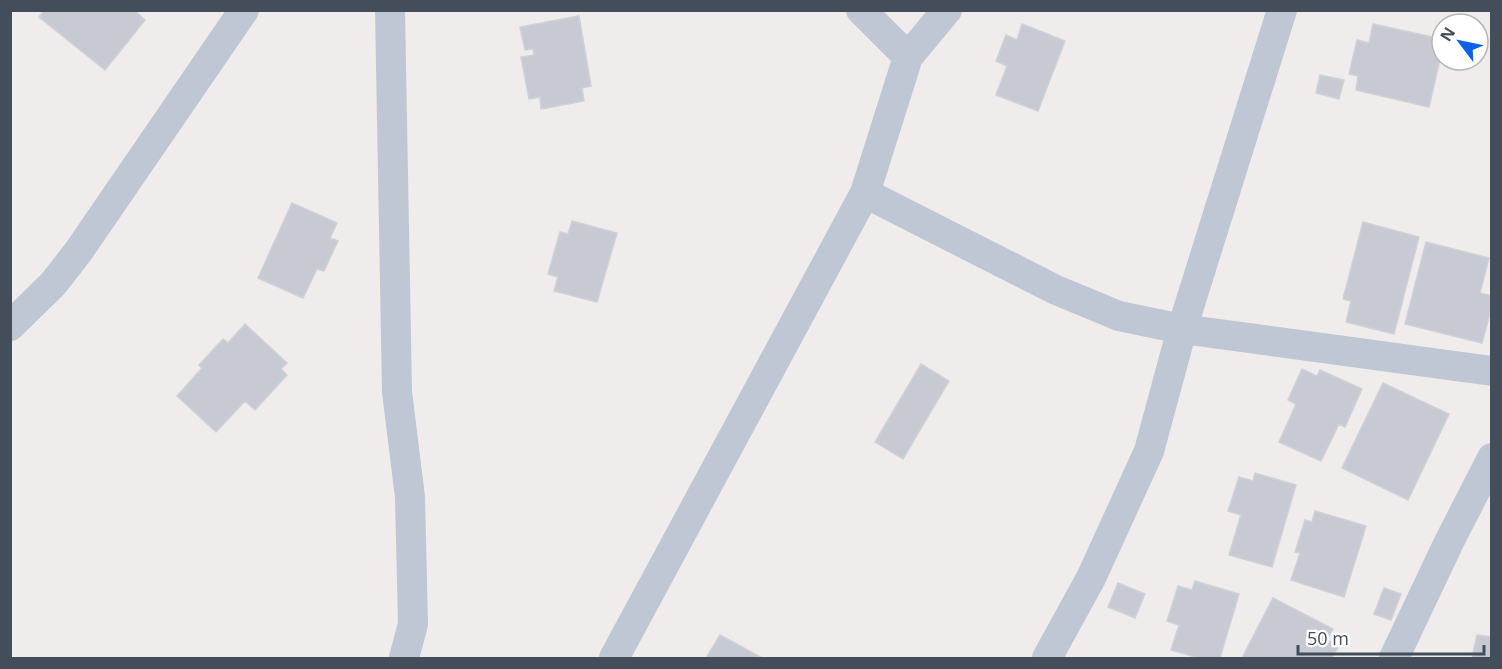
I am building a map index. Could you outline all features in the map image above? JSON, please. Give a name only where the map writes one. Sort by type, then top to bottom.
[{"type":"street","points":[[10,326],[53,284],[78,252],[244,10]]},
{"type":"street","points":[[390,10],[397,392],[410,497],[413,624],[404,658]]},
{"type":"street","points":[[861,10],[908,57]]},
{"type":"street","points":[[614,658],[865,193],[908,57],[947,10]]},
{"type":"street","points":[[1047,658],[1091,579],[1149,451],[1182,329],[1282,10]]},
{"type":"street","points":[[865,193],[1056,290],[1119,316],[1182,329],[1491,371]]},
{"type":"street","points":[[1394,658],[1491,458]]},
{"type":"building","points":[[44,10],[134,10],[145,20],[105,70],[39,17]]},
{"type":"building","points":[[579,16],[591,86],[582,88],[584,101],[541,109],[540,97],[529,99],[521,57],[534,55],[533,49],[525,50],[520,27]]},
{"type":"building","points":[[1022,24],[1065,41],[1038,111],[996,95],[1007,66],[996,61],[1006,35],[1017,40]]},
{"type":"building","points":[[1373,24],[1430,36],[1430,72],[1437,72],[1429,107],[1356,90],[1358,76],[1349,74],[1357,40],[1369,43]]},
{"type":"building","points":[[1320,75],[1344,80],[1339,99],[1316,93]]},
{"type":"building","points":[[292,203],[337,223],[330,238],[338,241],[324,271],[317,269],[303,298],[258,278]]},
{"type":"building","points":[[572,221],[617,233],[597,302],[554,291],[558,277],[548,274],[560,232],[568,234]]},
{"type":"building","points":[[1363,222],[1419,237],[1394,334],[1346,322],[1351,301],[1343,299]]},
{"type":"building","points":[[1426,242],[1489,258],[1480,293],[1492,296],[1492,306],[1482,343],[1405,324]]},
{"type":"building","points":[[245,324],[287,363],[281,369],[287,375],[255,410],[245,401],[216,432],[177,396],[202,368],[199,365],[223,339],[228,343]]},
{"type":"building","points":[[921,364],[949,381],[903,459],[875,442]]},
{"type":"building","points":[[1302,369],[1317,376],[1320,370],[1362,389],[1345,427],[1339,424],[1321,461],[1279,442],[1296,404],[1288,400]]},
{"type":"building","points":[[1383,383],[1449,414],[1408,500],[1342,468]]},
{"type":"building","points":[[1255,473],[1296,485],[1272,567],[1229,555],[1241,515],[1228,511],[1239,477],[1253,481]]},
{"type":"building","points":[[1315,511],[1366,526],[1344,597],[1291,580],[1300,553],[1295,552],[1305,520],[1312,522]]},
{"type":"building","points":[[1195,581],[1239,594],[1220,658],[1199,658],[1171,650],[1179,625],[1167,621],[1178,586],[1192,590]]},
{"type":"building","points":[[1118,583],[1145,594],[1135,618],[1108,607]]},
{"type":"building","points":[[1384,588],[1401,594],[1391,620],[1374,614]]},
{"type":"building","points":[[1273,598],[1333,629],[1327,640],[1339,646],[1332,658],[1242,658]]},
{"type":"building","points":[[720,635],[762,658],[706,658]]},
{"type":"building","points":[[1477,635],[1492,637],[1492,658],[1472,658]]}]
